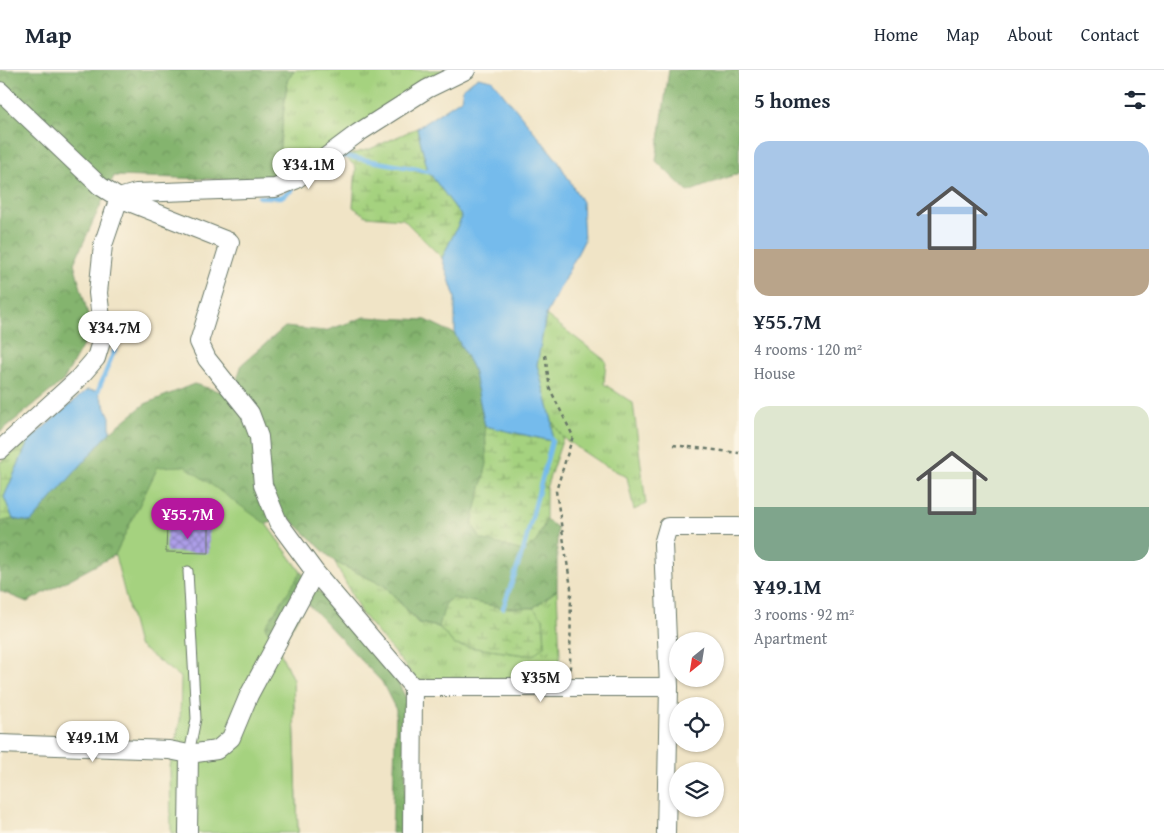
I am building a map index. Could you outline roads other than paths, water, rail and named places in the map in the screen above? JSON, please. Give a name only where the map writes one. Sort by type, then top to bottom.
[{"type":"street","points":[[119,198],[136,193],[275,188],[295,180],[358,133],[427,89],[463,72]]},
{"type":"street","points":[[0,91],[100,186],[119,198],[230,242],[198,342],[207,359],[250,413],[259,438],[263,485],[278,522],[315,572],[412,687],[412,833]]},
{"type":"street","points":[[0,450],[77,380],[96,358],[103,336],[98,293],[103,245],[119,198]]},
{"type":"street","points":[[666,833],[669,687],[663,544],[668,528],[739,527]]},
{"type":"street","points":[[0,744],[169,750],[189,754],[217,750],[231,738],[249,695],[315,572]]},
{"type":"street","points":[[412,687],[669,687]]},
{"type":"street","points":[[188,833],[189,754]]},
{"type":"lane","points":[[188,571],[196,719],[189,754]]},
{"type":"water","points":[[478,77],[492,80],[558,161],[582,202],[584,241],[546,315],[537,365],[552,421],[552,441],[485,426],[473,369],[455,334],[455,297],[442,258],[462,217],[428,171],[417,128],[461,99],[463,88]]},
{"type":"water","points":[[87,390],[98,391],[110,417],[110,432],[31,522],[13,519],[4,497],[29,440]]},
{"type":"waterway","points":[[327,166],[344,156],[428,171],[431,168]]},
{"type":"waterway","points":[[259,197],[281,197],[292,190]]},
{"type":"waterway","points":[[98,391],[115,349]]},
{"type":"waterway","points":[[503,608],[523,551],[552,441],[550,437]]}]
